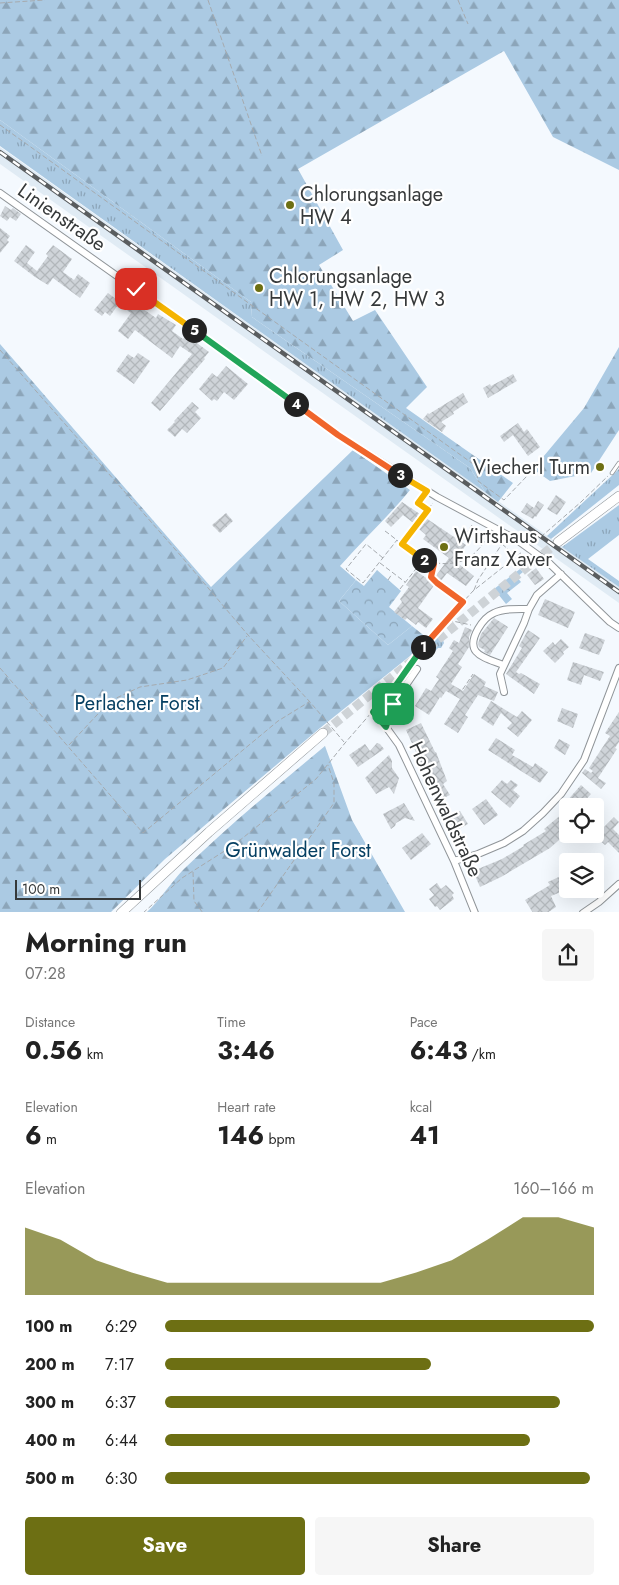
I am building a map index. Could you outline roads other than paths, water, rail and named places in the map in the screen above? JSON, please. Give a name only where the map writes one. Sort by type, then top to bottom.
[{"type":"main road","points":[[558,542],[619,496]]},
{"type":"main road","points":[[121,912],[208,832],[323,732]]},
{"type":"street","name":"Linienstraße","points":[[0,193],[204,336],[338,435],[427,491],[517,540],[549,563],[610,622],[619,628]]},
{"type":"street","points":[[504,692],[500,674],[529,608],[537,595],[561,574]]},
{"type":"street","points":[[503,665],[478,654],[473,649],[472,639],[485,618],[495,612],[529,608]]},
{"type":"street","points":[[454,861],[478,854],[504,843],[543,813],[561,794],[584,760],[619,668]]},
{"type":"street","name":"Hohenwaldstraße","points":[[417,670],[393,704],[386,727],[399,745],[454,861],[475,912]]},
{"type":"street","points":[[583,912],[599,902],[619,884]]},
{"type":"lane","points":[[612,473],[619,463]]},
{"type":"tunnel","points":[[323,733],[558,542]]},
{"type":"railway","points":[[0,152],[619,592]]},
{"type":"place","name":"Chlorungsanlage HW 4","points":[[290,205]]},
{"type":"place","name":"Chlorungsanlage HW 1, HW 2, HW 3","points":[[259,288]]},
{"type":"place","name":"Viecherl Turm","points":[[600,467]]},
{"type":"place","name":"Wirtshaus Franz Xaver","points":[[444,547]]},
{"type":"park label","name":"Perlacher Forst","points":[[137,703]]},
{"type":"park label","name":"Grünwalder Forst","points":[[298,850]]}]
